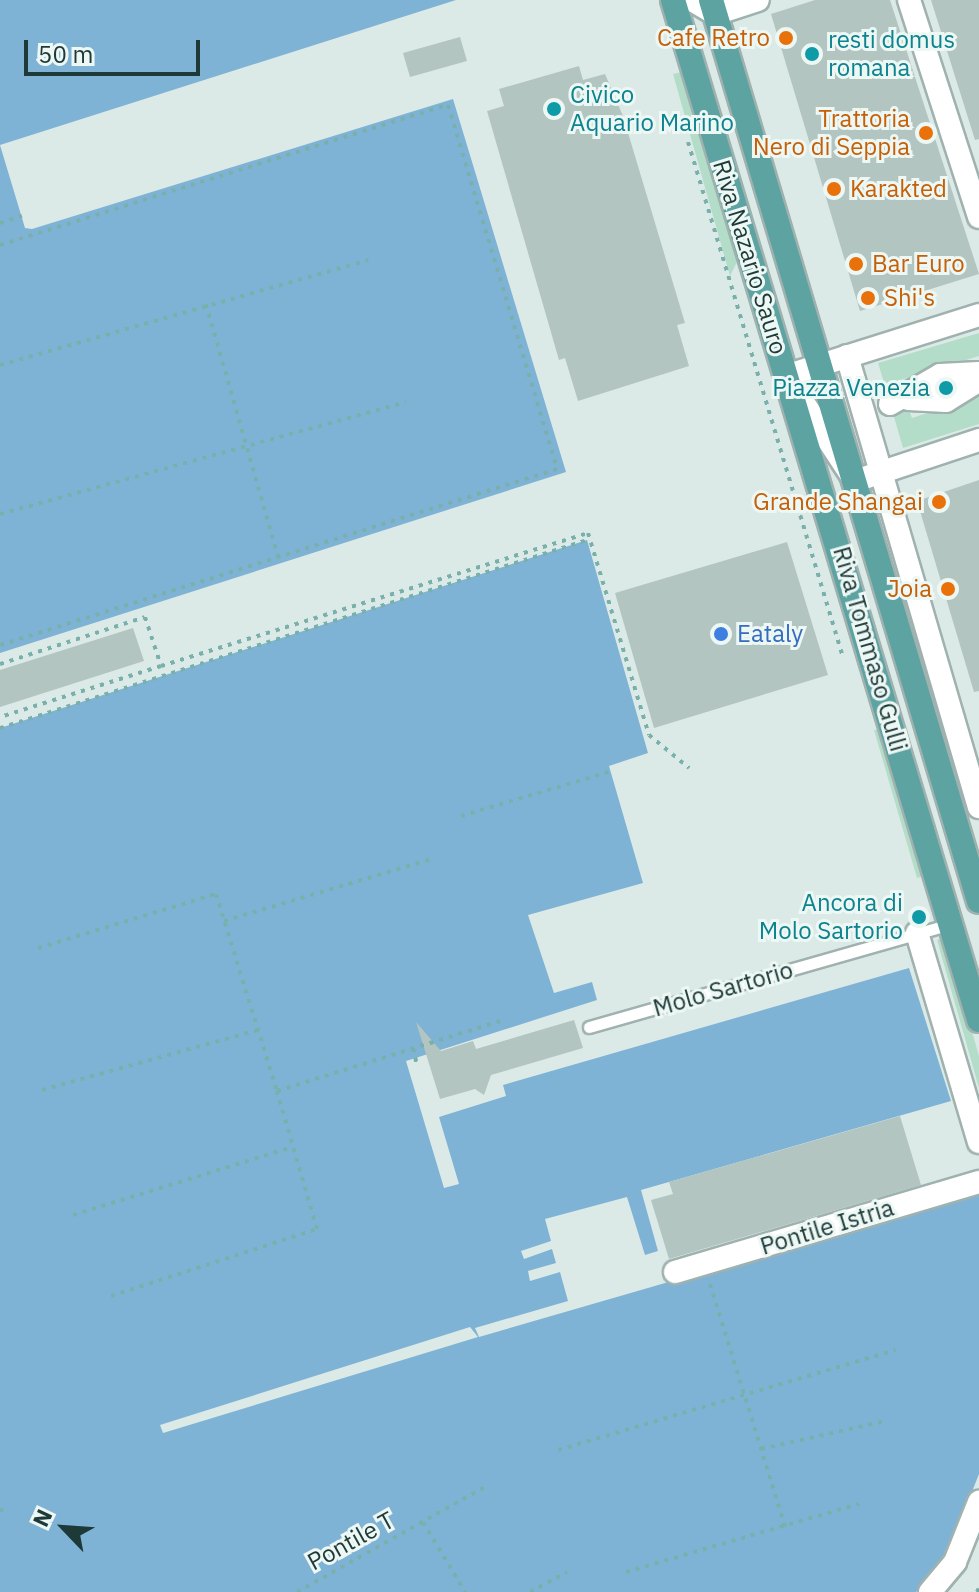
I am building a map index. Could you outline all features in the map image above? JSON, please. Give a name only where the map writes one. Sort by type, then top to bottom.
[{"type":"main road","name":"Riva Nazario Sauro","points":[[673,0],[786,376]]},
{"type":"main road","name":"Riva Nazario Sauro","points":[[723,5],[818,365]]},
{"type":"main road","points":[[818,365],[855,481]]},
{"type":"main road","name":"Riva Tommaso Gulli","points":[[786,376],[979,1020]]},
{"type":"main road","name":"Riva Tommaso Gulli","points":[[855,481],[979,901]]},
{"type":"street","points":[[692,0],[723,5],[758,0]]},
{"type":"street","points":[[909,0],[979,217]]},
{"type":"street","points":[[979,315],[786,376],[855,481],[979,440]]},
{"type":"street","points":[[847,356],[880,473],[976,781],[979,807]]},
{"type":"street","points":[[979,373],[940,375],[899,402],[946,401],[979,380]]},
{"type":"street","points":[[911,935],[957,1067],[979,1142]]},
{"type":"street","name":"Pontile Istria","points":[[675,1272],[979,1182]]},
{"type":"street","points":[[930,1592],[955,1562],[979,1502]]},
{"type":"lane","points":[[911,935],[951,923]]},
{"type":"lane","name":"Molo Sartorio","points":[[589,1027],[911,935]]},
{"type":"path","points":[[0,245],[448,105],[557,469],[0,645]]},
{"type":"path","points":[[687,137],[844,660]]},
{"type":"path","points":[[0,223],[22,216]]},
{"type":"path","points":[[0,365],[368,260]]},
{"type":"path","points":[[206,304],[278,557]]},
{"type":"path","points":[[0,514],[406,402]]},
{"type":"path","points":[[0,717],[588,533],[649,735],[689,768]]},
{"type":"path","points":[[0,728],[587,540]]},
{"type":"path","points":[[0,664],[145,617],[161,666]]},
{"type":"path","points":[[461,816],[612,771]]},
{"type":"path","points":[[224,921],[432,859]]},
{"type":"path","points":[[38,948],[216,894],[317,1229],[111,1296]]},
{"type":"path","points":[[277,1091],[500,1021]]},
{"type":"path","points":[[42,1090],[258,1030]]},
{"type":"path","points":[[413,1048],[417,1066]]},
{"type":"path","points":[[73,1215],[293,1147]]},
{"type":"path","points":[[705,1271],[785,1527]]},
{"type":"path","points":[[558,1450],[896,1350]]},
{"type":"path","points":[[761,1449],[885,1421]]},
{"type":"path","name":"Pontile T","points":[[297,1592],[485,1487]]},
{"type":"path","points":[[626,1572],[859,1504]]},
{"type":"path","name":"Pontile T","points":[[423,1522],[465,1592]]},
{"type":"path","points":[[530,1592],[567,1572]]},
{"type":"green space","points":[[682,72],[737,262],[730,276],[673,74]]},
{"type":"green space","points":[[979,333],[979,356],[900,380],[904,394],[889,399],[878,363]]},
{"type":"green space","points":[[979,396],[979,424],[903,448],[892,410],[907,405],[912,418]]},
{"type":"green space","points":[[879,729],[924,876],[917,878],[874,730]]},
{"type":"green space","points":[[945,937],[979,1056],[979,1088],[937,940]]},
{"type":"water","points":[[0,0],[456,0],[0,145]]},
{"type":"water","points":[[453,99],[566,472],[0,653],[0,145],[25,228],[32,229]]},
{"type":"water","points":[[587,540],[648,753],[609,766],[643,883],[528,915],[554,993],[592,982],[597,1000],[406,1061],[444,1188],[459,1184],[439,1117],[506,1096],[503,1085],[909,968],[951,1101],[641,1190],[658,1251],[645,1255],[627,1197],[545,1219],[551,1241],[521,1251],[524,1259],[552,1249],[556,1263],[528,1271],[530,1281],[560,1272],[568,1301],[475,1328],[479,1337],[979,1192],[979,1474],[943,1565],[916,1592],[0,1592],[0,728]]},
{"type":"pier","points":[[470,1327],[478,1337],[163,1433],[160,1425]]},
{"type":"building","points":[[815,0],[890,0],[979,274],[860,311],[771,14]]},
{"type":"building","points":[[931,0],[979,0],[979,139],[975,140]]},
{"type":"building","points":[[460,37],[467,61],[410,77],[403,53]]},
{"type":"building","points":[[579,66],[583,80],[605,74],[623,116],[685,323],[677,325],[689,366],[578,401],[565,358],[559,360],[487,111],[504,106],[499,89]]},
{"type":"building","points":[[979,480],[979,691],[974,692],[917,501]]},
{"type":"building","name":"Eataly","points":[[787,542],[828,675],[654,728],[615,593]]},
{"type":"building","points":[[133,628],[144,661],[0,707],[0,670]]},
{"type":"building","points":[[574,1020],[583,1048],[491,1075],[484,1095],[475,1089],[440,1099],[416,1022],[441,1051],[473,1041],[476,1049]]},
{"type":"building","points":[[900,1116],[921,1185],[669,1259],[651,1200],[673,1194],[669,1182]]},
{"type":"place","name":"Cafe Retro","points":[[786,38]]},
{"type":"place","name":"resti domus romana","points":[[812,54]]},
{"type":"place","name":"Civico Aquario Marino","points":[[554,109]]},
{"type":"place","name":"Trattoria Nero di Seppia","points":[[926,133]]},
{"type":"place","name":"Karakted","points":[[834,189]]},
{"type":"place","name":"Bar Euro","points":[[856,264]]},
{"type":"place","name":"Shi's","points":[[868,298]]},
{"type":"place","name":"Piazza Venezia","points":[[946,388]]},
{"type":"place","name":"Grande Shangai","points":[[939,502]]},
{"type":"place","name":"Joia","points":[[948,589]]},
{"type":"place","name":"Eataly","points":[[721,634]]},
{"type":"place","name":"Ancora di Molo Sartorio","points":[[919,917]]}]
